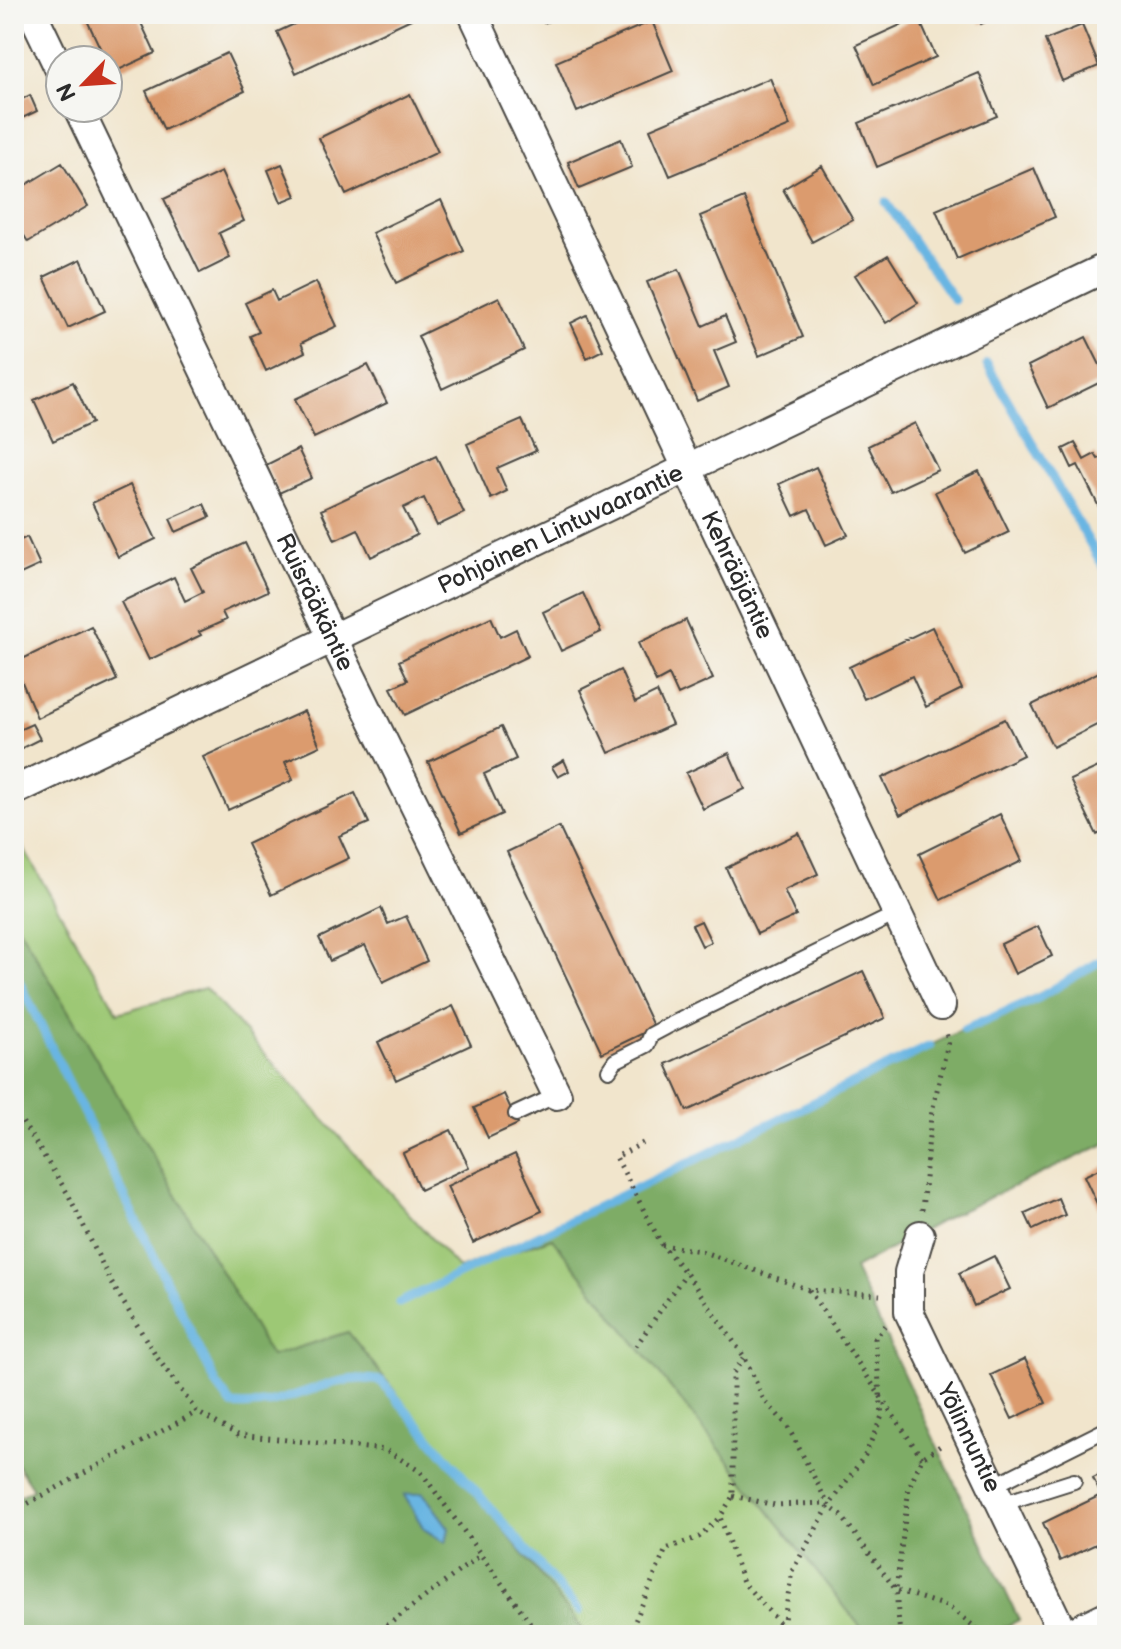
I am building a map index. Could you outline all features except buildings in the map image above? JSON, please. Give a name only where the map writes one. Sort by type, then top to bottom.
[{"type":"street","points":[[33,14],[47,44]]},
{"type":"street","name":"Kehrääjäntie","points":[[473,14],[941,1006]]},
{"type":"street","name":"Ruisrääkäntie","points":[[86,124],[332,637],[557,1095]]},
{"type":"street","name":"Pohjoinen Lintuvaarantie","points":[[14,791],[1107,267]]},
{"type":"street","name":"Yölinnuntie","points":[[920,1235],[909,1272],[909,1312],[1064,1635]]},
{"type":"street","points":[[1076,1635],[1107,1620]]},
{"type":"lane","points":[[609,1070],[615,1061],[647,1045],[651,1035],[898,913]]},
{"type":"lane","points":[[516,1114],[557,1095]]},
{"type":"lane","points":[[997,1495],[1107,1429]]},
{"type":"lane","points":[[997,1495],[1074,1481]]},
{"type":"path","points":[[920,1235],[931,1116],[948,1043],[941,1006]]},
{"type":"path","points":[[14,1109],[68,1194],[111,1282],[156,1356],[197,1412],[238,1435],[386,1450],[421,1472],[539,1635]]},
{"type":"path","points":[[643,1143],[616,1157],[637,1200],[662,1245],[686,1273],[745,1358],[764,1400],[787,1425],[829,1506]]},
{"type":"path","points":[[662,1245],[701,1251],[809,1290],[909,1297]]},
{"type":"path","points":[[636,1346],[686,1273]]},
{"type":"path","points":[[809,1290],[922,1458]]},
{"type":"path","points":[[783,1626],[792,1571],[829,1506],[865,1455],[882,1416],[875,1338],[909,1297]]},
{"type":"path","points":[[629,1635],[666,1549],[699,1537],[720,1517],[733,1496],[733,1373],[745,1358]]},
{"type":"path","points":[[14,1511],[197,1412]]},
{"type":"path","points":[[900,1635],[896,1590],[909,1487],[922,1458],[965,1432]]},
{"type":"path","points":[[733,1496],[775,1505],[824,1503],[841,1515],[896,1590],[949,1607],[985,1635]]},
{"type":"path","points":[[720,1517],[743,1582],[790,1635]]},
{"type":"path","points":[[364,1635],[389,1624],[482,1554]]},
{"type":"green space","points":[[14,832],[118,1013],[205,988],[459,1269],[552,1238],[867,1635],[587,1635],[348,1332],[271,1357],[14,919]]},
{"type":"green space","points":[[14,919],[271,1356],[348,1332],[587,1635],[14,1635],[14,1499],[33,1489],[14,1460]]},
{"type":"green space","points":[[1107,961],[1107,1143],[950,1216],[854,1269],[1019,1620],[989,1635],[867,1635],[552,1238],[459,1270]]},
{"type":"water","points":[[423,1493],[449,1528],[446,1543],[424,1529],[404,1495]]},
{"type":"waterway","points":[[886,202],[954,300]]},
{"type":"waterway","points":[[987,364],[1107,573]]},
{"type":"waterway","points":[[964,1030],[1040,997],[1107,957]]},
{"type":"waterway","points":[[14,971],[217,1385],[232,1405],[270,1403],[344,1381],[381,1381],[579,1611]]},
{"type":"waterway","points":[[399,1303],[930,1046]]}]
